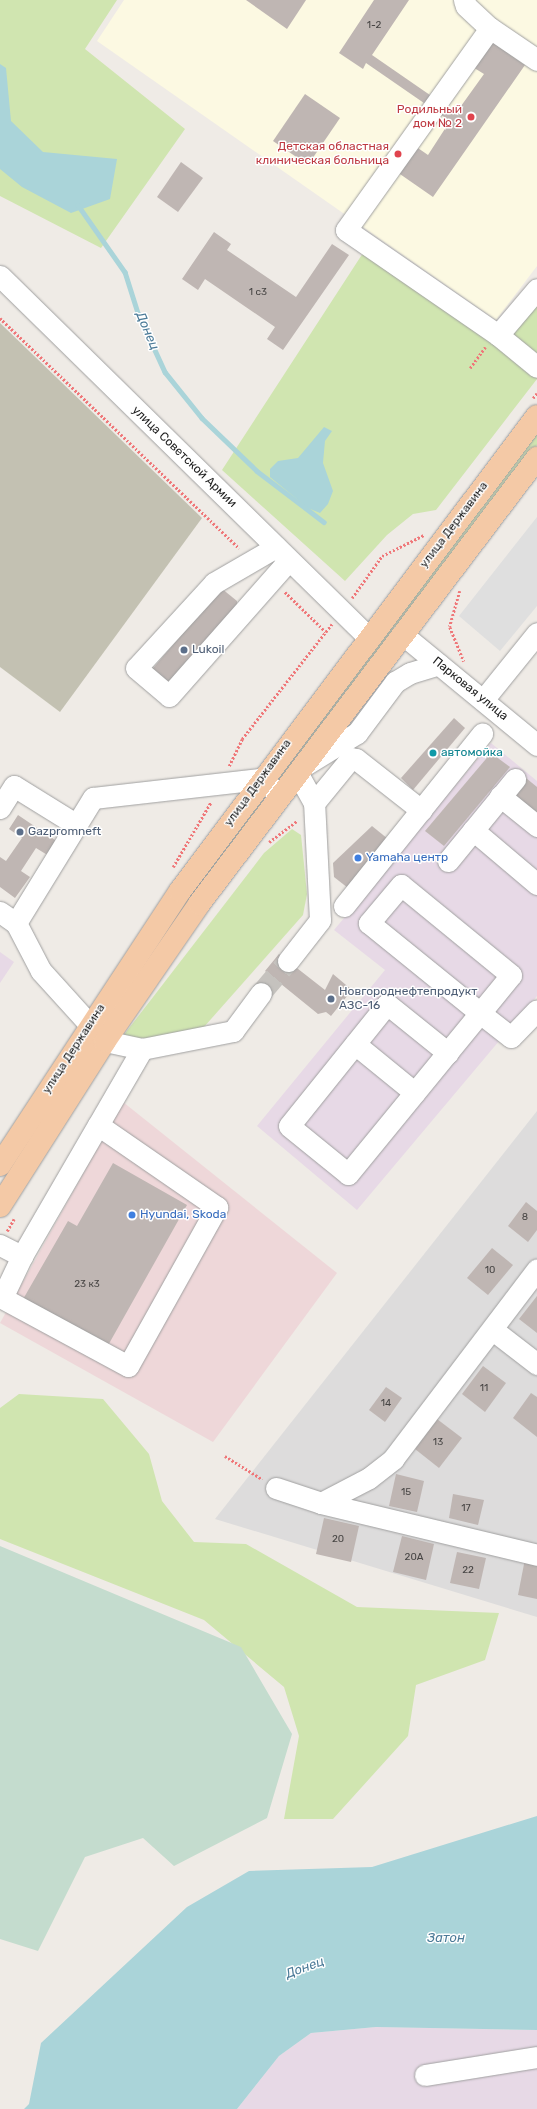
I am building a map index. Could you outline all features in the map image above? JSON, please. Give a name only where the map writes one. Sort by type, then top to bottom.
[{"type":"main road","name":"улица Державина","points":[[0,1165],[90,1025],[180,891],[260,779],[537,416]]},
{"type":"main road","name":"улица Державина","points":[[8,1211],[105,1041],[199,904],[402,634],[537,458]]},
{"type":"street","points":[[464,0],[466,6],[490,28],[537,60]]},
{"type":"street","points":[[490,28],[346,230],[498,335],[537,367]]},
{"type":"street","name":"улица Советской Армии","points":[[0,276],[368,637]]},
{"type":"street","points":[[498,335],[537,289]]},
{"type":"street","points":[[282,553],[272,579],[169,696],[136,668],[214,583],[252,560],[282,553]]},
{"type":"street","points":[[483,700],[537,633]]},
{"type":"street","name":"Парковая улица","points":[[402,634],[456,666],[483,700],[537,745]]},
{"type":"street","points":[[288,961],[320,920],[314,805],[300,770],[357,733],[395,682],[410,673],[456,666]]},
{"type":"street","points":[[344,906],[482,734]]},
{"type":"street","points":[[314,805],[351,758],[356,759],[421,810]]},
{"type":"street","points":[[90,1025],[41,971],[8,918],[76,825],[93,798],[260,779],[281,795]]},
{"type":"street","points":[[448,861],[515,779]]},
{"type":"street","points":[[0,808],[14,786],[76,825]]},
{"type":"street","points":[[500,796],[537,826]]},
{"type":"street","points":[[473,830],[537,884]]},
{"type":"street","points":[[448,1053],[387,1004],[289,1126],[348,1174],[448,1053],[480,1013],[511,975],[401,885],[369,923],[480,1013],[511,1037],[537,1010]]},
{"type":"street","points":[[105,1041],[142,1048],[233,1031],[261,993]]},
{"type":"street","points":[[355,1044],[415,1093]]},
{"type":"street","points":[[98,1125],[217,1207],[128,1366],[2,1298],[22,1256],[142,1048]]},
{"type":"street","points":[[2,1240],[22,1256]]},
{"type":"street","points":[[321,1503],[369,1478],[393,1460],[537,1269]]},
{"type":"street","points":[[492,1330],[537,1364]]},
{"type":"street","points":[[276,1488],[321,1503],[537,1555]]},
{"type":"street","points":[[425,2075],[537,2057]]},
{"type":"path","points":[[0,318],[252,560]]},
{"type":"path","points":[[169,874],[199,828],[242,739],[342,612],[382,556],[430,529]]},
{"type":"path","points":[[272,579],[326,632]]},
{"type":"path","points":[[456,666],[450,627],[462,584]]},
{"type":"path","points":[[267,844],[314,805]]},
{"type":"path","points":[[2,1240],[8,1211]]},
{"type":"path","points":[[225,1456],[276,1488]]},
{"type":"shaded area","name":"Детская областная клиническая больница","points":[[124,0],[537,0],[537,266],[496,320],[97,41]]},
{"type":"shaded area","points":[[0,323],[202,518],[60,712],[0,667]]},
{"type":"shaded area","points":[[537,517],[537,606],[500,651],[459,616]]},
{"type":"shaded area","points":[[491,743],[537,781],[537,996],[357,1210],[257,1126],[385,970],[334,930]]},
{"type":"shaded area","points":[[0,952],[14,962],[0,983]]},
{"type":"shaded area","points":[[123,1102],[337,1273],[213,1442],[0,1323]]},
{"type":"shaded area","points":[[537,1111],[537,1617],[215,1519]]},
{"type":"shaded area","points":[[376,2027],[537,2030],[537,2109],[237,2109],[279,2056],[311,2033]]},
{"type":"green space","points":[[0,0],[117,0],[85,49],[185,129],[101,248],[0,196]]},
{"type":"green space","points":[[363,253],[501,348],[537,302],[537,379],[436,510],[413,514],[387,535],[345,581],[222,470]]},
{"type":"green space","points":[[537,429],[537,445],[279,783],[271,777]]},
{"type":"green space","points":[[259,798],[265,802],[176,925],[170,921]]},
{"type":"green space","points":[[292,829],[301,835],[307,894],[303,915],[204,1027],[195,1032],[130,1040],[123,1036],[264,853]]},
{"type":"green space","points":[[19,1394],[103,1399],[149,1454],[162,1501],[194,1542],[246,1544],[357,1607],[499,1613],[485,1660],[416,1685],[408,1736],[333,1819],[284,1819],[299,1736],[284,1687],[204,1620],[0,1539],[0,1408]]},
{"type":"green space","points":[[0,1546],[241,1647],[292,1734],[267,1818],[174,1866],[143,1838],[85,1857],[38,1951],[0,1939]]},
{"type":"water","points":[[0,64],[6,68],[11,121],[43,152],[117,159],[110,199],[71,213],[22,187],[0,169]]},
{"type":"water","points":[[324,427],[332,431],[325,441],[323,463],[333,491],[328,504],[320,513],[308,508],[270,477],[270,469],[278,461],[298,458]]},
{"type":"water","name":"Затон","points":[[537,1816],[537,2030],[376,2027],[311,2033],[279,2056],[237,2109],[24,2109],[29,2104],[41,2043],[187,1907],[249,1871],[372,1867]]},
{"type":"building","points":[[246,0],[306,0],[287,29]]},
{"type":"building","name":"Родильный дом № 2","points":[[374,0],[409,0],[372,55],[456,113],[484,74],[471,66],[489,40],[525,65],[433,197],[397,172],[415,146],[428,155],[450,121],[366,63],[363,69],[339,53]]},
{"type":"building","points":[[305,94],[340,118],[308,165],[273,141]]},
{"type":"building","points":[[181,162],[203,178],[178,212],[157,197]]},
{"type":"building","points":[[214,232],[231,244],[227,250],[296,297],[332,244],[349,255],[283,350],[267,339],[275,327],[205,279],[198,290],[182,279]]},
{"type":"building","name":"Lukoil","points":[[221,588],[237,601],[237,607],[166,687],[149,673]]},
{"type":"building","name":"автомойка","points":[[454,718],[465,728],[413,790],[401,778]]},
{"type":"building","points":[[491,753],[510,767],[444,846],[425,831]]},
{"type":"building","points":[[526,778],[537,787],[537,816],[512,795]]},
{"type":"building","points":[[18,815],[58,842],[49,856],[36,848],[21,871],[30,877],[15,898],[0,887],[0,857],[6,861],[22,838],[9,829]]},
{"type":"building","points":[[372,826],[388,839],[348,888],[334,877],[333,863]]},
{"type":"building","points":[[279,954],[325,990],[333,974],[352,990],[331,1016],[326,1012],[318,1014],[265,971]]},
{"type":"building","points":[[113,1163],[187,1205],[106,1349],[22,1301],[68,1221],[77,1226]]},
{"type":"building","points":[[526,1202],[537,1211],[537,1230],[528,1242],[508,1226]]},
{"type":"building","points":[[492,1248],[513,1265],[488,1295],[467,1278]]},
{"type":"building","points":[[537,1296],[537,1333],[519,1319]]},
{"type":"building","points":[[483,1366],[506,1383],[485,1412],[462,1394]]},
{"type":"building","points":[[386,1387],[402,1398],[385,1422],[369,1410]]},
{"type":"building","points":[[531,1393],[537,1397],[537,1437],[513,1418]]},
{"type":"building","points":[[437,1419],[462,1438],[439,1468],[415,1449]]},
{"type":"building","points":[[396,1474],[424,1481],[417,1512],[389,1506]]},
{"type":"building","points":[[453,1494],[484,1500],[478,1525],[449,1518]]},
{"type":"building","points":[[324,1518],[359,1526],[351,1562],[316,1554]]},
{"type":"building","points":[[402,1536],[434,1544],[426,1580],[393,1572]]},
{"type":"building","points":[[457,1552],[486,1558],[479,1589],[450,1583]]},
{"type":"building","points":[[525,1559],[537,1562],[537,1599],[518,1595]]},
{"type":"waterway","name":"Донец","points":[[78,205],[125,272],[138,313],[165,372],[202,418],[257,471],[324,522]]},
{"type":"tunnel","points":[[261,993],[288,961]]},
{"type":"place","name":"Родильный дом № 2","points":[[471,117]]},
{"type":"place","name":"Детская областная клиническая больница","points":[[398,154]]},
{"type":"place","name":"Lukoil","points":[[184,650]]},
{"type":"place","name":"автомойка","points":[[433,753]]},
{"type":"place","name":"Gazpromneft","points":[[20,832]]},
{"type":"place","name":"Yamaha центр","points":[[358,858]]},
{"type":"place","name":"Новгороднефтепродукт АЗС-16","points":[[331,999]]},
{"type":"place","name":"Hyundai, Skoda","points":[[132,1215]]}]
